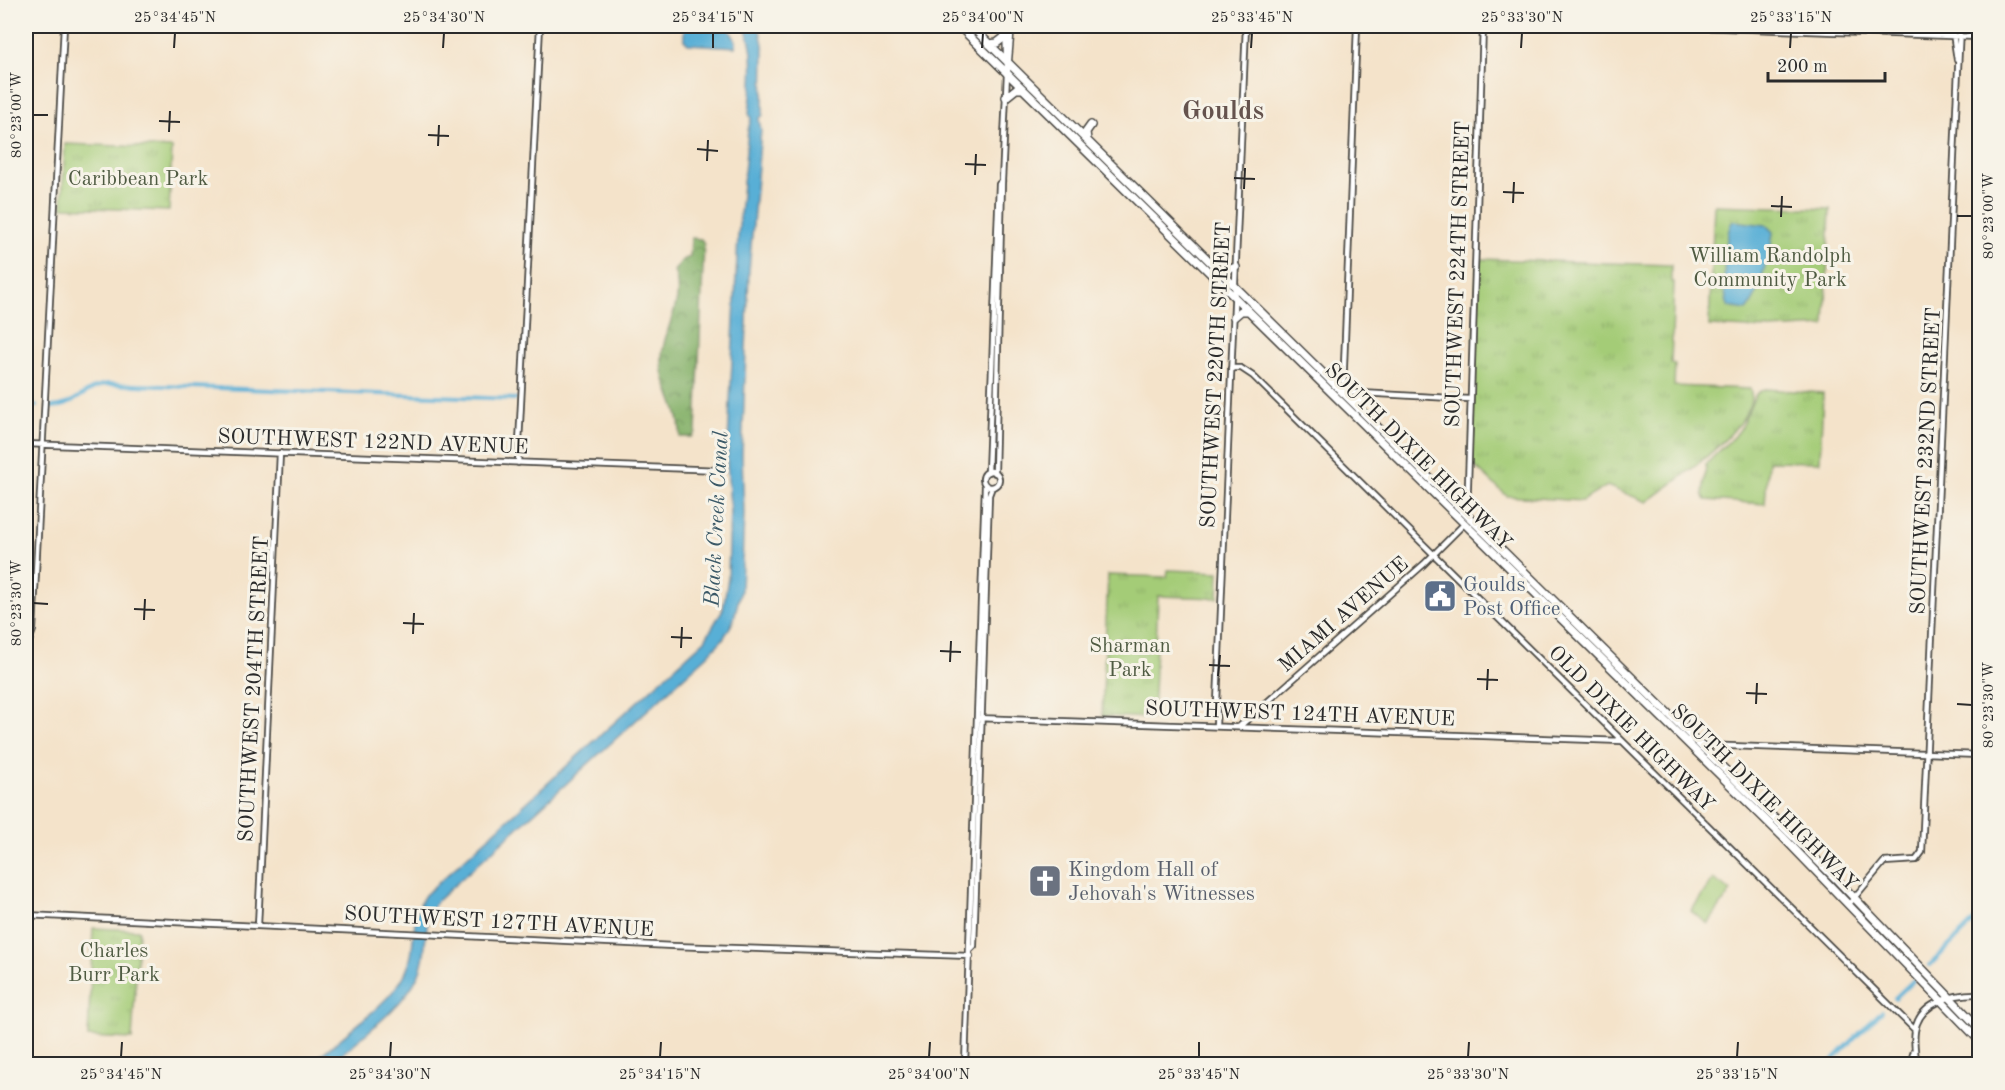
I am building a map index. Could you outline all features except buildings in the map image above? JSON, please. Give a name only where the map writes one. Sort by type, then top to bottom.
[{"type":"highway","name":"SOUTH DIXIE HIGHWAY","points":[[959,26],[1980,1029]]},
{"type":"highway","points":[[964,26],[1001,62],[1007,62]]},
{"type":"highway","name":"SOUTH DIXIE HIGHWAY","points":[[971,26],[1743,786],[1980,1041]]},
{"type":"highway","points":[[989,44],[997,44],[1006,36]]},
{"type":"highway","points":[[1007,73],[1011,71],[1052,111],[1059,113]]},
{"type":"highway","points":[[1006,97],[1016,89],[1023,89]]},
{"type":"highway","points":[[1087,140],[1086,133],[1091,125]]},
{"type":"highway","points":[[1088,152],[1097,156],[1127,186],[1134,187],[1133,198]]},
{"type":"highway","points":[[1184,248],[1194,252],[1227,284],[1235,286]]},
{"type":"highway","points":[[1221,272],[1236,267]]},
{"type":"highway","points":[[1234,297],[1242,299],[1278,333],[1287,337]]},
{"type":"highway","points":[[1234,317],[1241,311],[1248,311]]},
{"type":"highway","points":[[1294,356],[1303,360],[1334,391],[1343,392],[1344,406]]},
{"type":"highway","points":[[1332,381],[1343,377]]},
{"type":"highway","points":[[1359,409],[1359,401],[1366,395]]},
{"type":"highway","points":[[1414,475],[1425,480],[1460,514],[1467,515]]},
{"type":"highway","points":[[1456,504],[1467,500]]},
{"type":"highway","points":[[1464,524],[1471,525],[1497,549],[1504,551]]},
{"type":"highway","points":[[1582,640],[1594,646],[1628,679],[1635,680]]},
{"type":"highway","points":[[1680,724],[1687,724],[1692,718],[1690,746]]},
{"type":"highway","points":[[1698,754],[1704,754],[1732,782],[1743,786]]},
{"type":"highway","points":[[1898,955],[1909,960],[1941,993],[1948,996]]},
{"type":"highway","points":[[1941,1000],[1945,999],[1953,1005],[1980,1034]]},
{"type":"main road","points":[[1006,26],[1007,73]]},
{"type":"main road","points":[[1007,62],[1011,26]]},
{"type":"main road","points":[[26,839],[26,862]]},
{"type":"street","points":[[26,650],[33,630],[64,26]]},
{"type":"street","points":[[518,463],[540,26]]},
{"type":"street","name":"SOUTHWEST 220TH STREET","points":[[1216,726],[1246,26]]},
{"type":"street","points":[[1357,26],[1343,392],[1469,399]]},
{"type":"street","name":"SOUTHWEST 224TH STREET","points":[[1464,524],[1467,515],[1483,26]]},
{"type":"street","points":[[1666,26],[1873,31],[1980,37]]},
{"type":"street","name":"SOUTHWEST 232ND STREET","points":[[1954,27],[1953,35],[1959,66]]},
{"type":"street","points":[[1873,31],[1879,28],[1960,27],[1980,29]]},
{"type":"street","name":"SOUTHWEST 232ND STREET","points":[[1852,901],[1884,862],[1920,857],[1927,753],[1960,27]]},
{"type":"street","points":[[980,718],[986,647],[989,495],[998,479],[995,473],[1007,73]]},
{"type":"street","points":[[965,1065],[970,950],[974,946],[985,485],[983,478],[988,472],[998,203],[1002,181]]},
{"type":"street","name":"OLD DIXIE HIGHWAY","points":[[1231,368],[1238,367],[1248,372],[1915,1030]]},
{"type":"street","name":"SOUTHWEST 122ND AVENUE","points":[[26,444],[720,470]]},
{"type":"street","name":"SOUTHWEST 204TH STREET","points":[[258,926],[280,453]]},
{"type":"street","points":[[988,472],[995,473]]},
{"type":"street","points":[[985,485],[992,486]]},
{"type":"street","name":"MIAMI AVENUE","points":[[1240,726],[1433,555],[1464,524]]},
{"type":"street","points":[[982,596],[985,606],[986,647]]},
{"type":"street","name":"SOUTHWEST 124TH AVENUE","points":[[980,718],[1622,741]]},
{"type":"street","points":[[1701,745],[1980,755]]},
{"type":"street","name":"SOUTHWEST 127TH AVENUE","points":[[26,915],[673,946],[970,956]]},
{"type":"street","points":[[1916,1065],[1915,1030],[1920,1019],[1948,996],[1980,994]]},
{"type":"street","points":[[1910,1065],[1914,1051]]},
{"type":"green space","name":"Caribbean Park","points":[[65,144],[172,148],[169,211],[62,207]]},
{"type":"green space","name":"William Randolph Community Park","points":[[1714,205],[1830,209],[1825,326],[1770,329],[1709,326]]},
{"type":"green space","points":[[691,238],[701,239],[704,244],[696,432],[692,437],[680,437],[678,416],[664,377],[662,356],[666,334],[676,304],[677,282],[674,271],[682,260],[690,257]]},
{"type":"green space","points":[[1481,259],[1671,265],[1671,282],[1674,282],[1671,363],[1675,364],[1674,386],[1750,389],[1750,403],[1743,419],[1712,452],[1647,502],[1607,486],[1582,501],[1507,496],[1470,462],[1477,268]]},
{"type":"green space","points":[[1764,389],[1823,393],[1820,462],[1768,461],[1765,504],[1706,500],[1703,495],[1706,464],[1739,431],[1756,394]]},
{"type":"green space","name":"Sharman Park","points":[[1168,570],[1219,572],[1218,598],[1158,596],[1153,718],[1102,716],[1108,575],[1167,577]]},
{"type":"green space","points":[[1713,879],[1731,891],[1708,924],[1691,911]]},
{"type":"green space","name":"Charles Burr Park","points":[[93,928],[139,930],[132,1039],[88,1037]]},
{"type":"water","points":[[684,26],[727,26],[736,41],[736,47],[688,44],[684,40]]},
{"type":"water","name":"Black Creek Canal","points":[[743,26],[759,26],[764,49],[763,115],[759,119],[761,130],[749,271],[742,455],[744,514],[741,590],[733,622],[723,639],[707,656],[437,901],[429,919],[422,967],[411,988],[391,1012],[330,1064],[311,1064],[375,1009],[398,985],[409,964],[417,914],[425,895],[705,640],[723,609],[728,578],[730,507],[727,464],[738,237],[751,119],[749,113],[752,55]]},
{"type":"water","points":[[1733,221],[1766,225],[1773,232],[1759,285],[1747,310],[1729,307],[1725,291],[1727,237]]},
{"type":"waterway","points":[[52,407],[67,404],[93,388],[108,384],[516,399]]},
{"type":"waterway","points":[[26,406],[36,406]]},
{"type":"waterway","points":[[1930,965],[1980,915]]},
{"type":"waterway","points":[[1895,998],[1914,980]]},
{"type":"waterway","points":[[1829,1064],[1882,1011]]},
{"type":"place","name":"Goulds Post Office","points":[[1440,596]]},
{"type":"place","name":"Kingdom Hall of Jehovah's Witnesses","points":[[1045,881]]},
{"type":"district","name":"Goulds","points":[[1223,110]]}]
